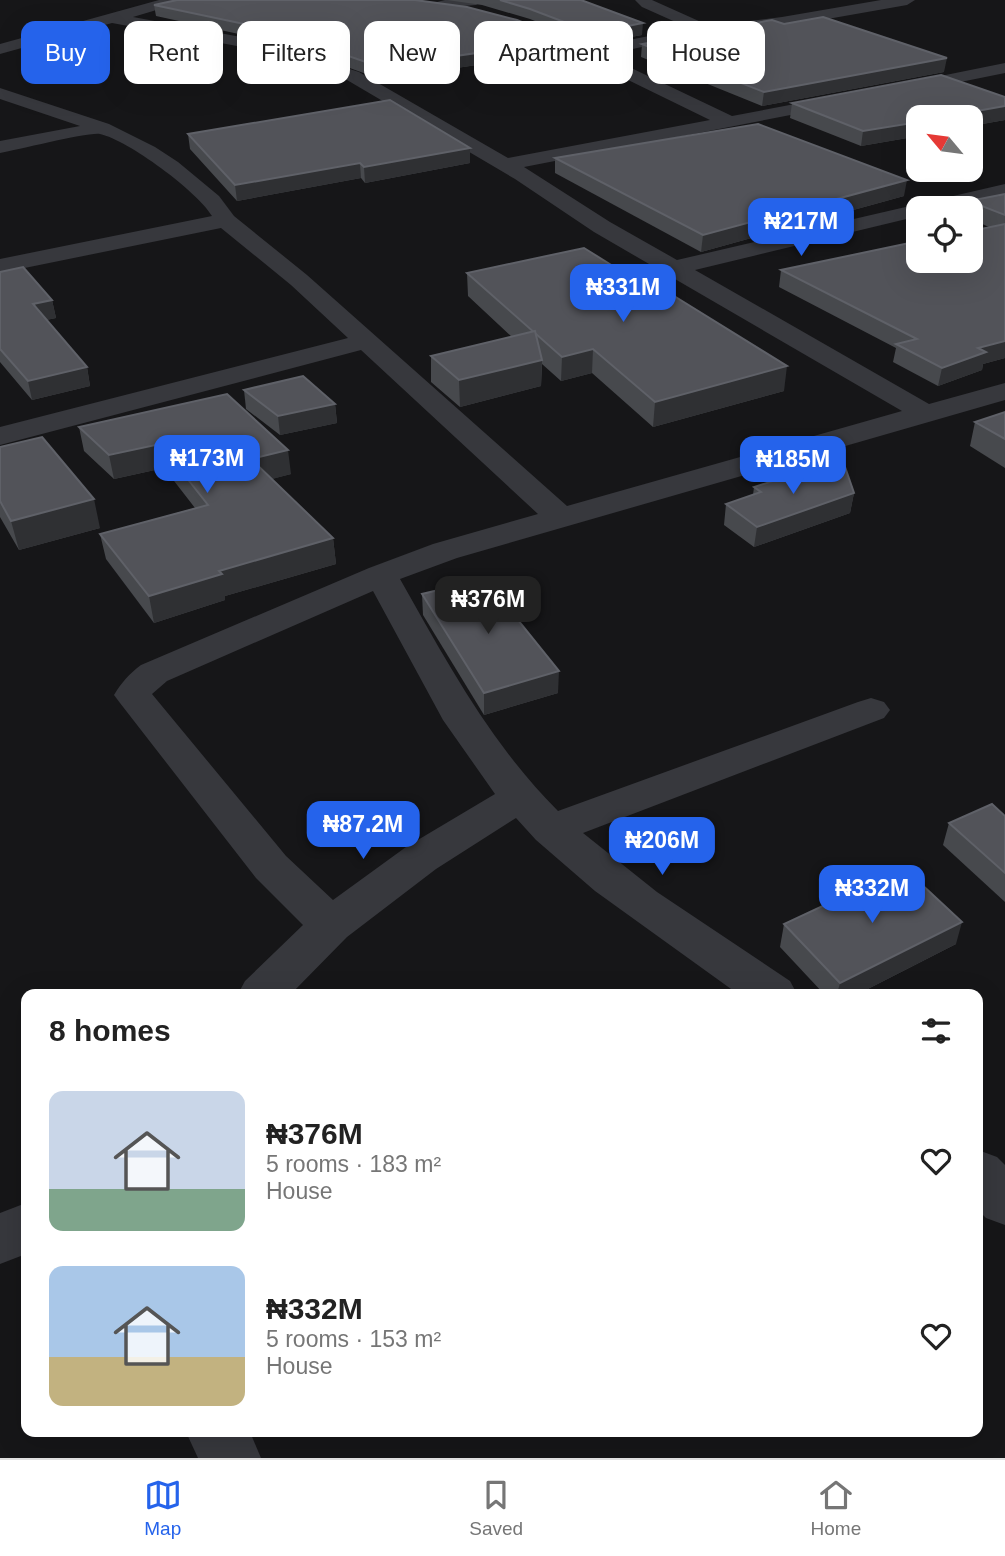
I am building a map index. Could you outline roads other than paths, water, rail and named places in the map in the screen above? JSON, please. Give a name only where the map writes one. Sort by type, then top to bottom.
[{"type":"street","points":[[0,49],[174,0]]},
{"type":"street","points":[[643,0],[687,21]]},
{"type":"street","points":[[765,24],[907,0]]},
{"type":"street","points":[[436,4],[478,6]]},
{"type":"street","points":[[660,21],[661,10]]},
{"type":"street","points":[[113,18],[268,47],[353,76],[504,165],[602,227],[926,413]]},
{"type":"street","points":[[504,165],[1005,68]]},
{"type":"street","points":[[633,75],[728,121]]},
{"type":"street","points":[[0,93],[105,127],[170,163],[219,207],[225,220],[299,280],[562,519]]},
{"type":"street","points":[[0,147],[105,127]]},
{"type":"street","points":[[978,196],[1005,190]]},
{"type":"street","points":[[675,268],[906,213]]},
{"type":"street","points":[[0,266],[225,220]]},
{"type":"street","points":[[0,436],[367,341]]},
{"type":"street","points":[[331,925],[271,867],[133,695],[139,684],[154,673],[381,575],[444,551],[1005,391]]},
{"type":"street","points":[[381,575],[457,712],[520,797],[551,830],[642,903],[766,989]]},
{"type":"street","points":[[551,830],[667,784],[871,710]]},
{"type":"street","points":[[267,989],[331,925],[421,858],[520,797]]},
{"type":"street","points":[[983,1178],[1005,1201]]},
{"type":"street","points":[[0,1239],[21,1230]]},
{"type":"street","points":[[220,1437],[230,1458]]}]
